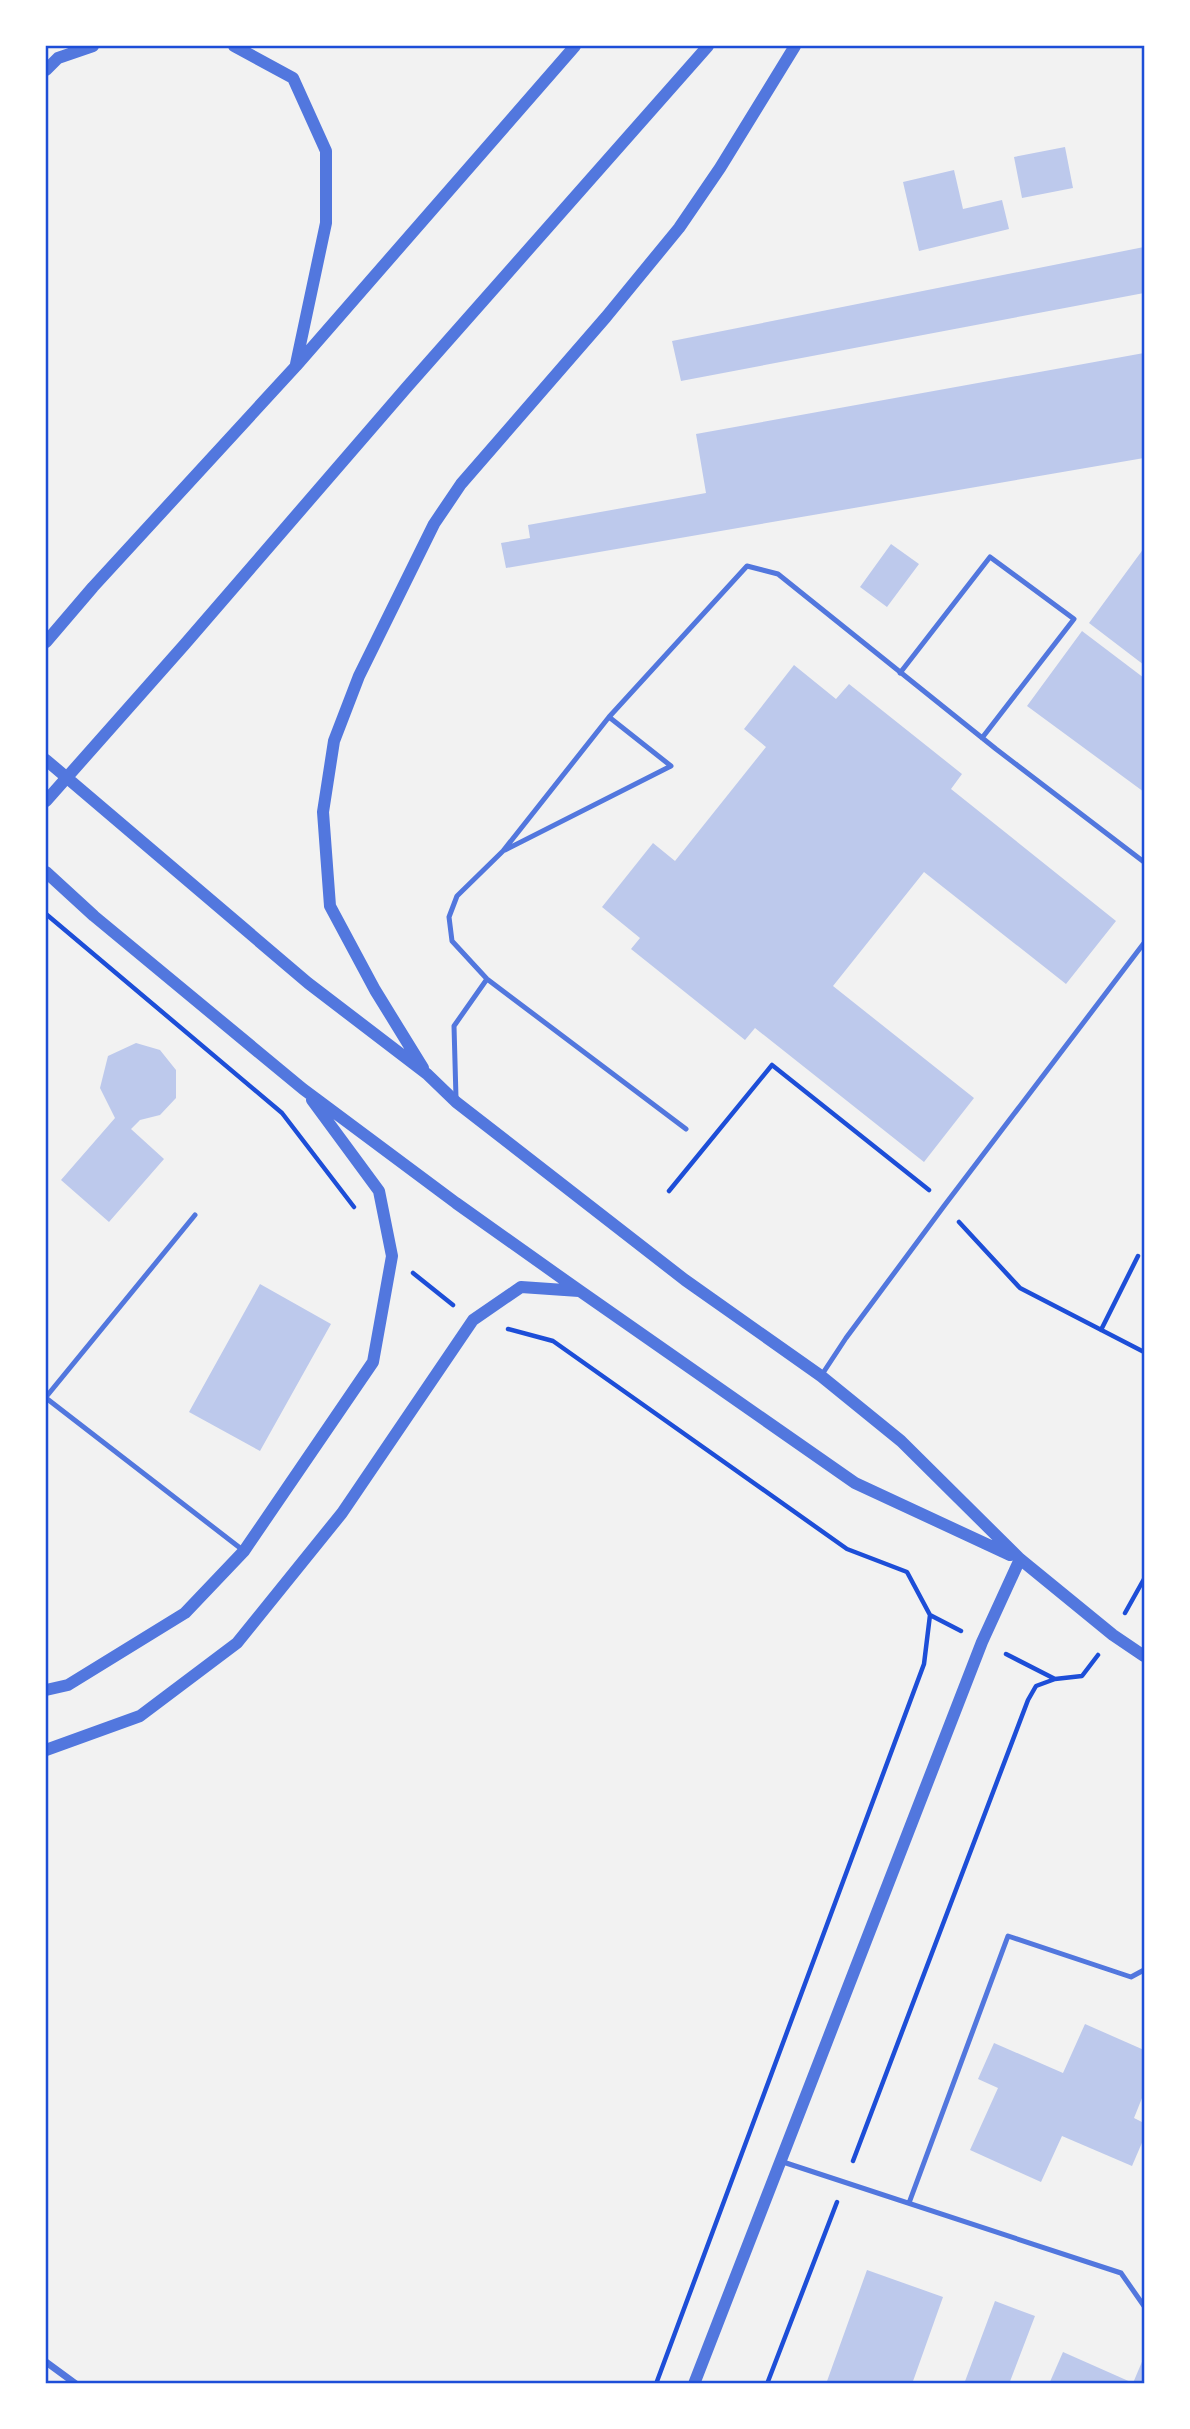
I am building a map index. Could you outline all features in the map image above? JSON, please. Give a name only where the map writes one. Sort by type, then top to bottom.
[{"type":"street","points":[[46,70],[58,58],[93,46]]},
{"type":"street","points":[[234,46],[293,78],[326,151],[326,223],[296,366]]},
{"type":"street","points":[[46,642],[296,366],[575,46]]},
{"type":"street","points":[[46,801],[708,46]]},
{"type":"street","points":[[427,1074],[375,990],[330,906],[323,812],[334,741],[359,676],[434,524],[461,484],[679,228],[720,168],[795,46]]},
{"type":"street","points":[[46,760],[309,984],[427,1074],[456,1102],[685,1280],[821,1376],[901,1441],[1020,1559],[1144,1656]]},
{"type":"street","points":[[46,872],[94,916],[303,1089],[580,1291],[855,1483],[1020,1559]]},
{"type":"street","points":[[46,1690],[68,1685],[185,1613],[244,1551],[373,1362],[392,1256],[379,1191],[303,1089]]},
{"type":"street","points":[[46,1750],[140,1716],[237,1643],[342,1513],[472,1320],[521,1287],[580,1291]]},
{"type":"street","points":[[694,2384],[982,1642],[1020,1559]]},
{"type":"street","points":[[46,2362],[76,2384]]},
{"type":"lane","points":[[900,673],[990,557],[1074,619],[982,738]]},
{"type":"lane","points":[[686,1129],[487,979],[452,941],[449,917],[457,896],[503,852],[608,717],[747,566],[778,573],[982,738],[1144,862]]},
{"type":"lane","points":[[503,852],[671,766],[608,717]]},
{"type":"lane","points":[[821,1376],[944,1206],[1144,943]]},
{"type":"lane","points":[[456,1102],[454,1026],[487,979]]},
{"type":"lane","points":[[195,1215],[46,1398],[244,1551]]},
{"type":"lane","points":[[909,2203],[1008,1936],[1131,1977],[1144,1970]]},
{"type":"lane","points":[[780,2161],[1121,2273],[1144,2306]]},
{"type":"path","points":[[46,914],[282,1113],[358,1212]]},
{"type":"path","points":[[669,1191],[772,1065],[926,1186],[1020,1288],[1144,1352]]},
{"type":"path","points":[[392,1256],[472,1320],[553,1341],[847,1549],[908,1572],[930,1615],[924,1664],[656,2384]]},
{"type":"path","points":[[1101,1330],[1138,1256]]},
{"type":"path","points":[[767,2384],[1028,1700],[1036,1686],[1055,1679],[1082,1676],[1113,1634],[1144,1579]]},
{"type":"path","points":[[930,1615],[1055,1679]]},
{"type":"building","points":[[1065,147],[1073,188],[1022,198],[1014,157]]},
{"type":"building","points":[[954,170],[963,209],[1002,200],[1009,229],[919,251],[903,182]]},
{"type":"building","points":[[1144,247],[1144,293],[681,381],[672,341]]},
{"type":"building","points":[[1144,353],[1144,458],[506,568],[501,543],[530,538],[528,525],[706,493],[696,434]]},
{"type":"building","points":[[891,544],[919,564],[887,607],[860,587]]},
{"type":"building","points":[[1144,548],[1144,665],[1089,623]]},
{"type":"building","points":[[1082,631],[1144,678],[1144,792],[1027,706]]},
{"type":"building","points":[[794,665],[836,699],[849,684],[962,774],[951,789],[1116,921],[1066,984],[924,872],[833,986],[974,1098],[924,1162],[755,1028],[745,1040],[631,949],[640,938],[602,907],[653,843],[675,861],[766,747],[744,729]]},
{"type":"building","points":[[136,1043],[160,1050],[176,1070],[176,1098],[160,1115],[140,1120],[131,1129],[164,1159],[109,1222],[61,1180],[115,1118],[100,1088],[108,1056]]},
{"type":"building","points":[[260,1284],[331,1324],[260,1451],[189,1412]]},
{"type":"building","points":[[1085,2024],[1144,2050],[1144,2093],[1134,2118],[1144,2123],[1144,2138],[1132,2166],[1062,2136],[1041,2182],[970,2150],[998,2088],[978,2079],[994,2043],[1063,2073]]},
{"type":"building","points":[[867,2270],[943,2297],[912,2384],[826,2384]]},
{"type":"building","points":[[995,2301],[1035,2316],[1009,2384],[964,2384]]},
{"type":"building","points":[[1063,2352],[1133,2383],[1144,2357],[1144,2384],[1049,2384]]}]
